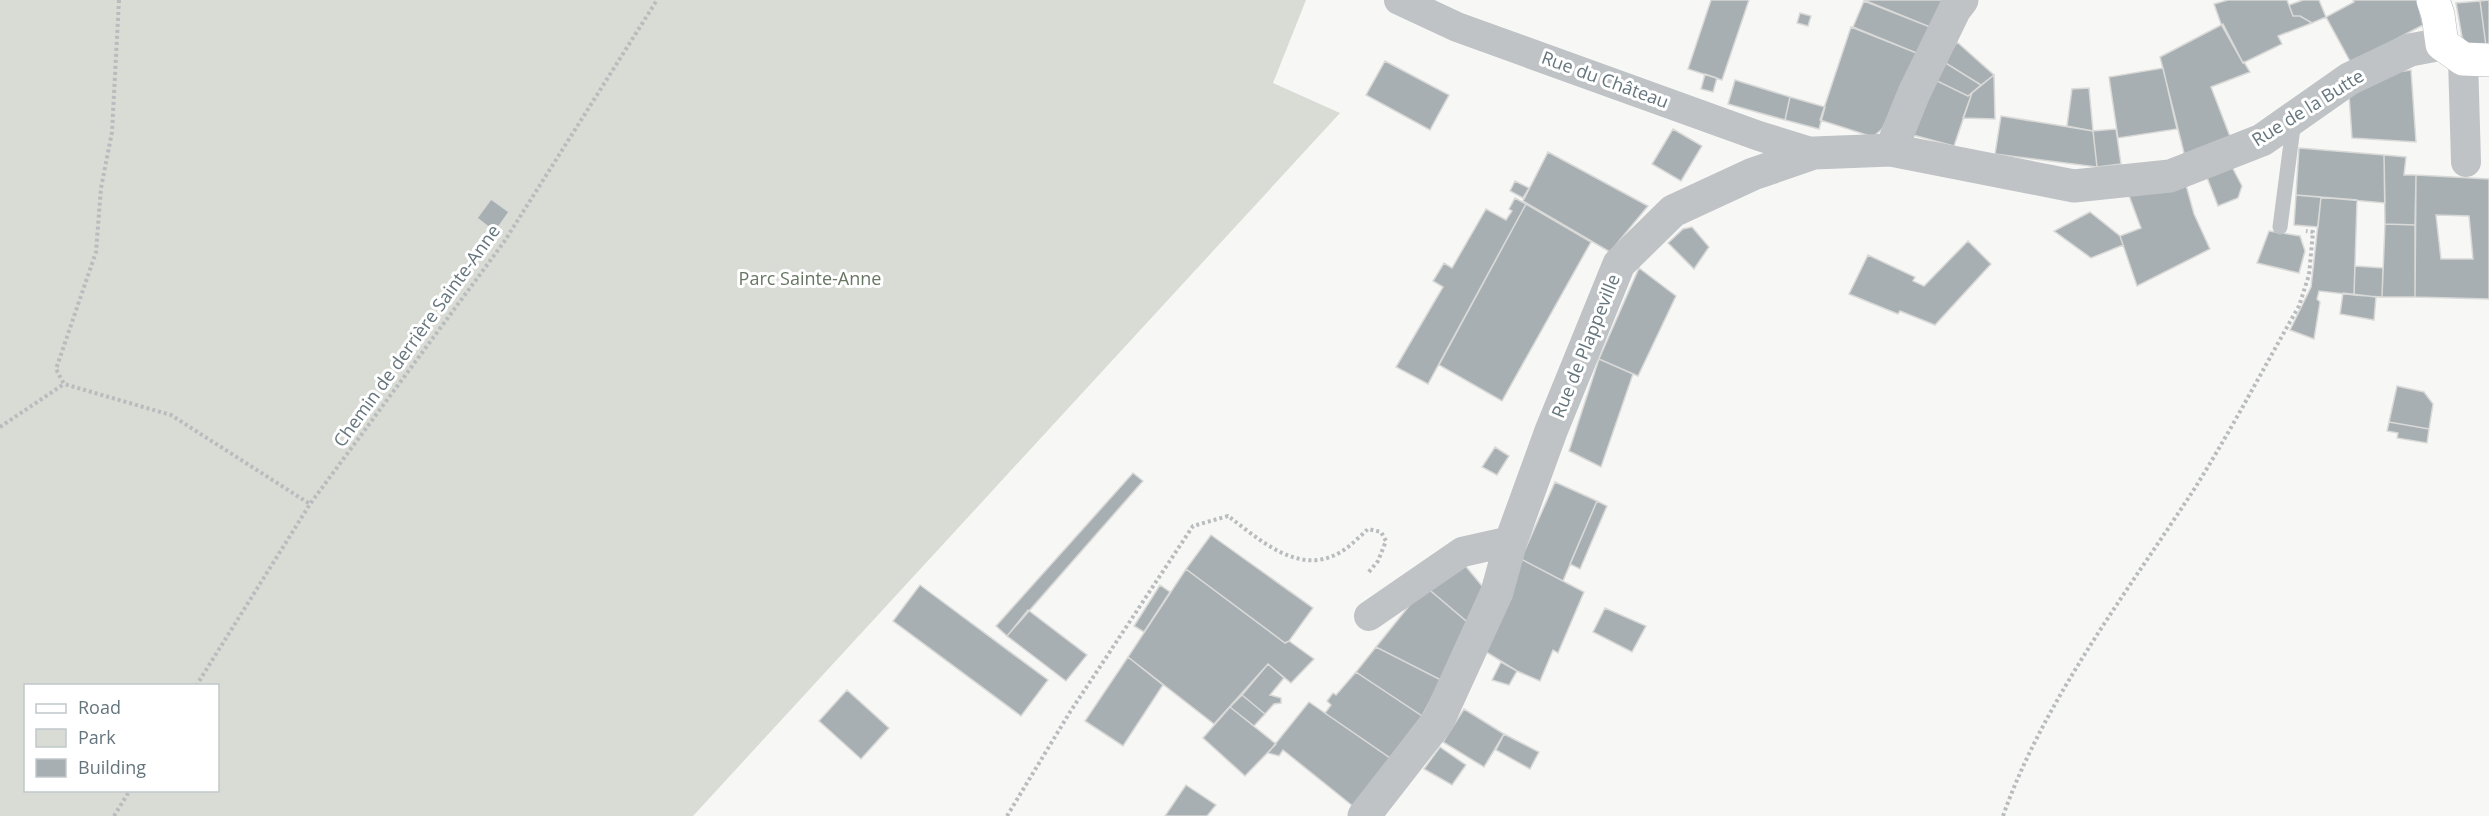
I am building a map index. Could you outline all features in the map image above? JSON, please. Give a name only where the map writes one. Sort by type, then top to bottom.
[{"type":"main road","points":[[2433,0],[2438,15],[2465,54]]},
{"type":"street","name":"Rue du Château","points":[[1399,0],[1458,27],[1759,136],[1814,153]]},
{"type":"street","points":[[1891,150],[1914,93],[1955,9],[1962,0]]},
{"type":"street","name":"Rue de la Butte","points":[[1891,150],[2074,186],[2170,176],[2262,140],[2349,79],[2410,50],[2465,54]]},
{"type":"street","points":[[2465,54],[2466,162]]},
{"type":"street","name":"Rue de Plappeville","points":[[1364,816],[1438,721],[1497,591],[1511,541],[1551,431],[1619,264],[1673,211],[1753,174],[1814,153],[1891,150]]},
{"type":"street","points":[[1369,616],[1462,552],[1511,541]]},
{"type":"lane","points":[[2280,228],[2294,119]]},
{"type":"path","points":[[119,0],[112,132],[101,188],[96,252],[56,369],[64,384],[171,415],[310,504]]},
{"type":"path","name":"Chemin de derrière Sainte-Anne","points":[[197,684],[310,504],[504,242],[657,0]]},
{"type":"path","points":[[2003,816],[2011,792],[2063,690],[2195,488],[2299,306],[2309,275],[2313,232],[2280,228]]},
{"type":"path","points":[[0,427],[64,384]]},
{"type":"path","points":[[1007,816],[1070,712],[1194,526],[1228,516],[1275,551],[1308,561],[1339,553],[1368,529],[1381,532],[1386,541],[1378,561],[1358,585],[1356,599],[1369,616]]},
{"type":"path","points":[[114,816],[129,792]]},
{"type":"green space","name":"Parc Sainte-Anne","points":[[0,0],[1306,0],[1273,83],[1340,113],[693,816],[0,816]]},
{"type":"building","points":[[1711,0],[1749,0],[1722,80],[1688,69]]},
{"type":"building","points":[[1864,0],[1944,0],[1930,27]]},
{"type":"building","points":[[2228,0],[2287,0],[2293,16],[2300,16],[2312,23],[2278,36],[2282,44],[2243,63],[2221,24],[2214,4]]},
{"type":"building","points":[[2303,0],[2319,0],[2326,17],[2312,23],[2300,16],[2293,16],[2289,5]]},
{"type":"building","points":[[2353,0],[2417,0],[2423,25],[2351,63],[2326,17],[2354,2]]},
{"type":"building","points":[[2489,0],[2489,46],[2486,46],[2480,1]]},
{"type":"building","points":[[1864,1],[1930,27],[1919,54],[1853,27]]},
{"type":"building","points":[[2480,1],[2486,46],[2466,43],[2462,37],[2456,3]]},
{"type":"building","points":[[1800,13],[1811,16],[1808,26],[1797,23]]},
{"type":"building","points":[[2223,24],[2250,72],[2211,87],[2231,139],[2185,157],[2160,57]]},
{"type":"building","points":[[1851,27],[1919,54],[1882,129],[1873,137],[1820,120]]},
{"type":"building","points":[[1957,42],[1994,75],[1981,85],[1944,62]]},
{"type":"building","points":[[1385,61],[1449,95],[1430,130],[1366,95]]},
{"type":"building","points":[[1944,62],[1981,85],[1968,96],[1933,79]]},
{"type":"building","points":[[2163,68],[2177,129],[2118,138],[2109,77]]},
{"type":"building","points":[[2411,70],[2416,142],[2352,138],[2349,95],[2384,74]]},
{"type":"building","points":[[1705,74],[1717,78],[1713,92],[1701,89]]},
{"type":"building","points":[[1994,75],[1995,119],[1963,118],[1972,93]]},
{"type":"building","points":[[1933,79],[1968,96],[1972,93],[1954,146],[1913,135]]},
{"type":"building","points":[[1735,80],[1790,97],[1785,120],[1728,104]]},
{"type":"building","points":[[2089,88],[2093,131],[2067,126],[2072,89]]},
{"type":"building","points":[[1790,97],[1825,107],[1819,129],[1785,120]]},
{"type":"building","points":[[2001,116],[2093,131],[2097,167],[1995,154]]},
{"type":"building","points":[[1673,129],[1702,146],[1681,181],[1652,164]]},
{"type":"building","points":[[2116,129],[2121,164],[2097,167],[2093,131]]},
{"type":"building","points":[[2299,148],[2384,155],[2385,203],[2296,195]]},
{"type":"building","points":[[1548,152],[1648,206],[1610,252],[1523,201]]},
{"type":"building","points":[[2384,155],[2406,157],[2404,175],[2416,175],[2415,225],[2385,224]]},
{"type":"building","points":[[2231,165],[2242,186],[2238,198],[2218,206],[2206,175]]},
{"type":"building","points":[[2416,175],[2489,179],[2489,299],[2415,297]],"holes":[[[2436,215],[2469,216],[2473,259],[2441,259]]]},
{"type":"building","points":[[1515,181],[1529,188],[1523,198],[1510,191]]},
{"type":"building","points":[[2186,185],[2194,214],[2210,249],[2137,286],[2120,236],[2141,228],[2128,193]]},
{"type":"building","points":[[2296,195],[2321,197],[2318,227],[2294,225]]},
{"type":"building","points":[[2321,197],[2357,200],[2354,295],[2319,291],[2317,299],[2320,302],[2314,339],[2290,330],[2311,287]]},
{"type":"building","points":[[1515,198],[1526,204],[1428,384],[1396,367],[1443,287],[1433,281],[1444,263],[1452,268],[1486,209],[1506,220],[1512,211],[1509,209]]},
{"type":"building","points":[[491,199],[509,212],[495,232],[477,218]]},
{"type":"building","points":[[1526,204],[1591,242],[1502,401],[1439,365]]},
{"type":"building","points":[[2090,212],[2120,236],[2123,245],[2091,258],[2054,231]]},
{"type":"building","points":[[2385,224],[2415,225],[2415,297],[2382,297]]},
{"type":"building","points":[[1692,227],[1709,247],[1694,269],[1668,243],[1683,229]]},
{"type":"building","points":[[2269,231],[2300,236],[2305,251],[2299,273],[2257,263]]},
{"type":"building","points":[[1968,241],[1991,264],[1935,325],[1900,311],[1898,314],[1849,294],[1868,255],[1915,277],[1913,281],[1924,286]]},
{"type":"building","points":[[2355,266],[2383,268],[2382,297],[2354,295]]},
{"type":"building","points":[[1639,268],[1676,296],[1638,376],[1599,359]]},
{"type":"building","points":[[2343,293],[2376,297],[2374,320],[2340,314]]},
{"type":"building","points":[[1599,359],[1633,374],[1601,467],[1569,451]]},
{"type":"building","points":[[2397,386],[2424,392],[2433,404],[2429,429],[2389,422]]},
{"type":"building","points":[[2389,422],[2429,429],[2427,443],[2397,438],[2398,433],[2387,431]]},
{"type":"building","points":[[1495,447],[1509,456],[1497,475],[1482,467]]},
{"type":"building","points":[[1133,473],[1143,481],[1007,636],[996,626]]},
{"type":"building","points":[[1555,482],[1597,501],[1563,581],[1521,559]]},
{"type":"building","points":[[1597,501],[1607,506],[1580,569],[1570,564]]},
{"type":"building","points":[[1211,535],[1313,608],[1289,641],[1285,643],[1186,569]]},
{"type":"building","points":[[1521,559],[1584,592],[1558,653],[1553,650],[1540,681],[1517,671],[1483,650]]},
{"type":"building","points":[[1463,563],[1488,593],[1472,626],[1425,586]]},
{"type":"building","points":[[1186,569],[1285,643],[1289,641],[1314,659],[1291,683],[1268,664],[1214,724],[1128,657]]},
{"type":"building","points":[[920,585],[1048,680],[1021,716],[893,621]]},
{"type":"building","points":[[1160,585],[1170,592],[1144,632],[1134,626]]},
{"type":"building","points":[[1425,586],[1472,626],[1441,680],[1376,647]]},
{"type":"building","points":[[1605,608],[1646,626],[1632,652],[1593,632]]},
{"type":"building","points":[[1028,610],[1087,655],[1066,681],[1007,636]]},
{"type":"building","points":[[1376,647],[1441,680],[1422,716],[1356,672]]},
{"type":"building","points":[[1128,657],[1163,685],[1123,746],[1085,721]]},
{"type":"building","points":[[1501,662],[1517,671],[1509,685],[1492,680]]},
{"type":"building","points":[[1268,664],[1284,678],[1270,695],[1281,698],[1281,703],[1274,704],[1265,714],[1242,695]]},
{"type":"building","points":[[1356,672],[1422,716],[1390,758],[1325,713],[1331,705],[1327,701],[1333,693],[1336,695]]},
{"type":"building","points":[[847,690],[889,728],[861,759],[819,721]]},
{"type":"building","points":[[1242,695],[1265,714],[1254,726],[1230,707]]},
{"type":"building","points":[[1309,702],[1390,758],[1354,807],[1283,750],[1279,756],[1268,753]]},
{"type":"building","points":[[1230,707],[1276,744],[1245,776],[1203,738]]},
{"type":"building","points":[[1464,709],[1504,734],[1484,767],[1443,742]]},
{"type":"building","points":[[1504,734],[1539,752],[1530,769],[1496,750]]},
{"type":"building","points":[[1440,747],[1466,765],[1452,785],[1424,769]]},
{"type":"building","points":[[1186,785],[1216,805],[1207,816],[1165,816]]}]
